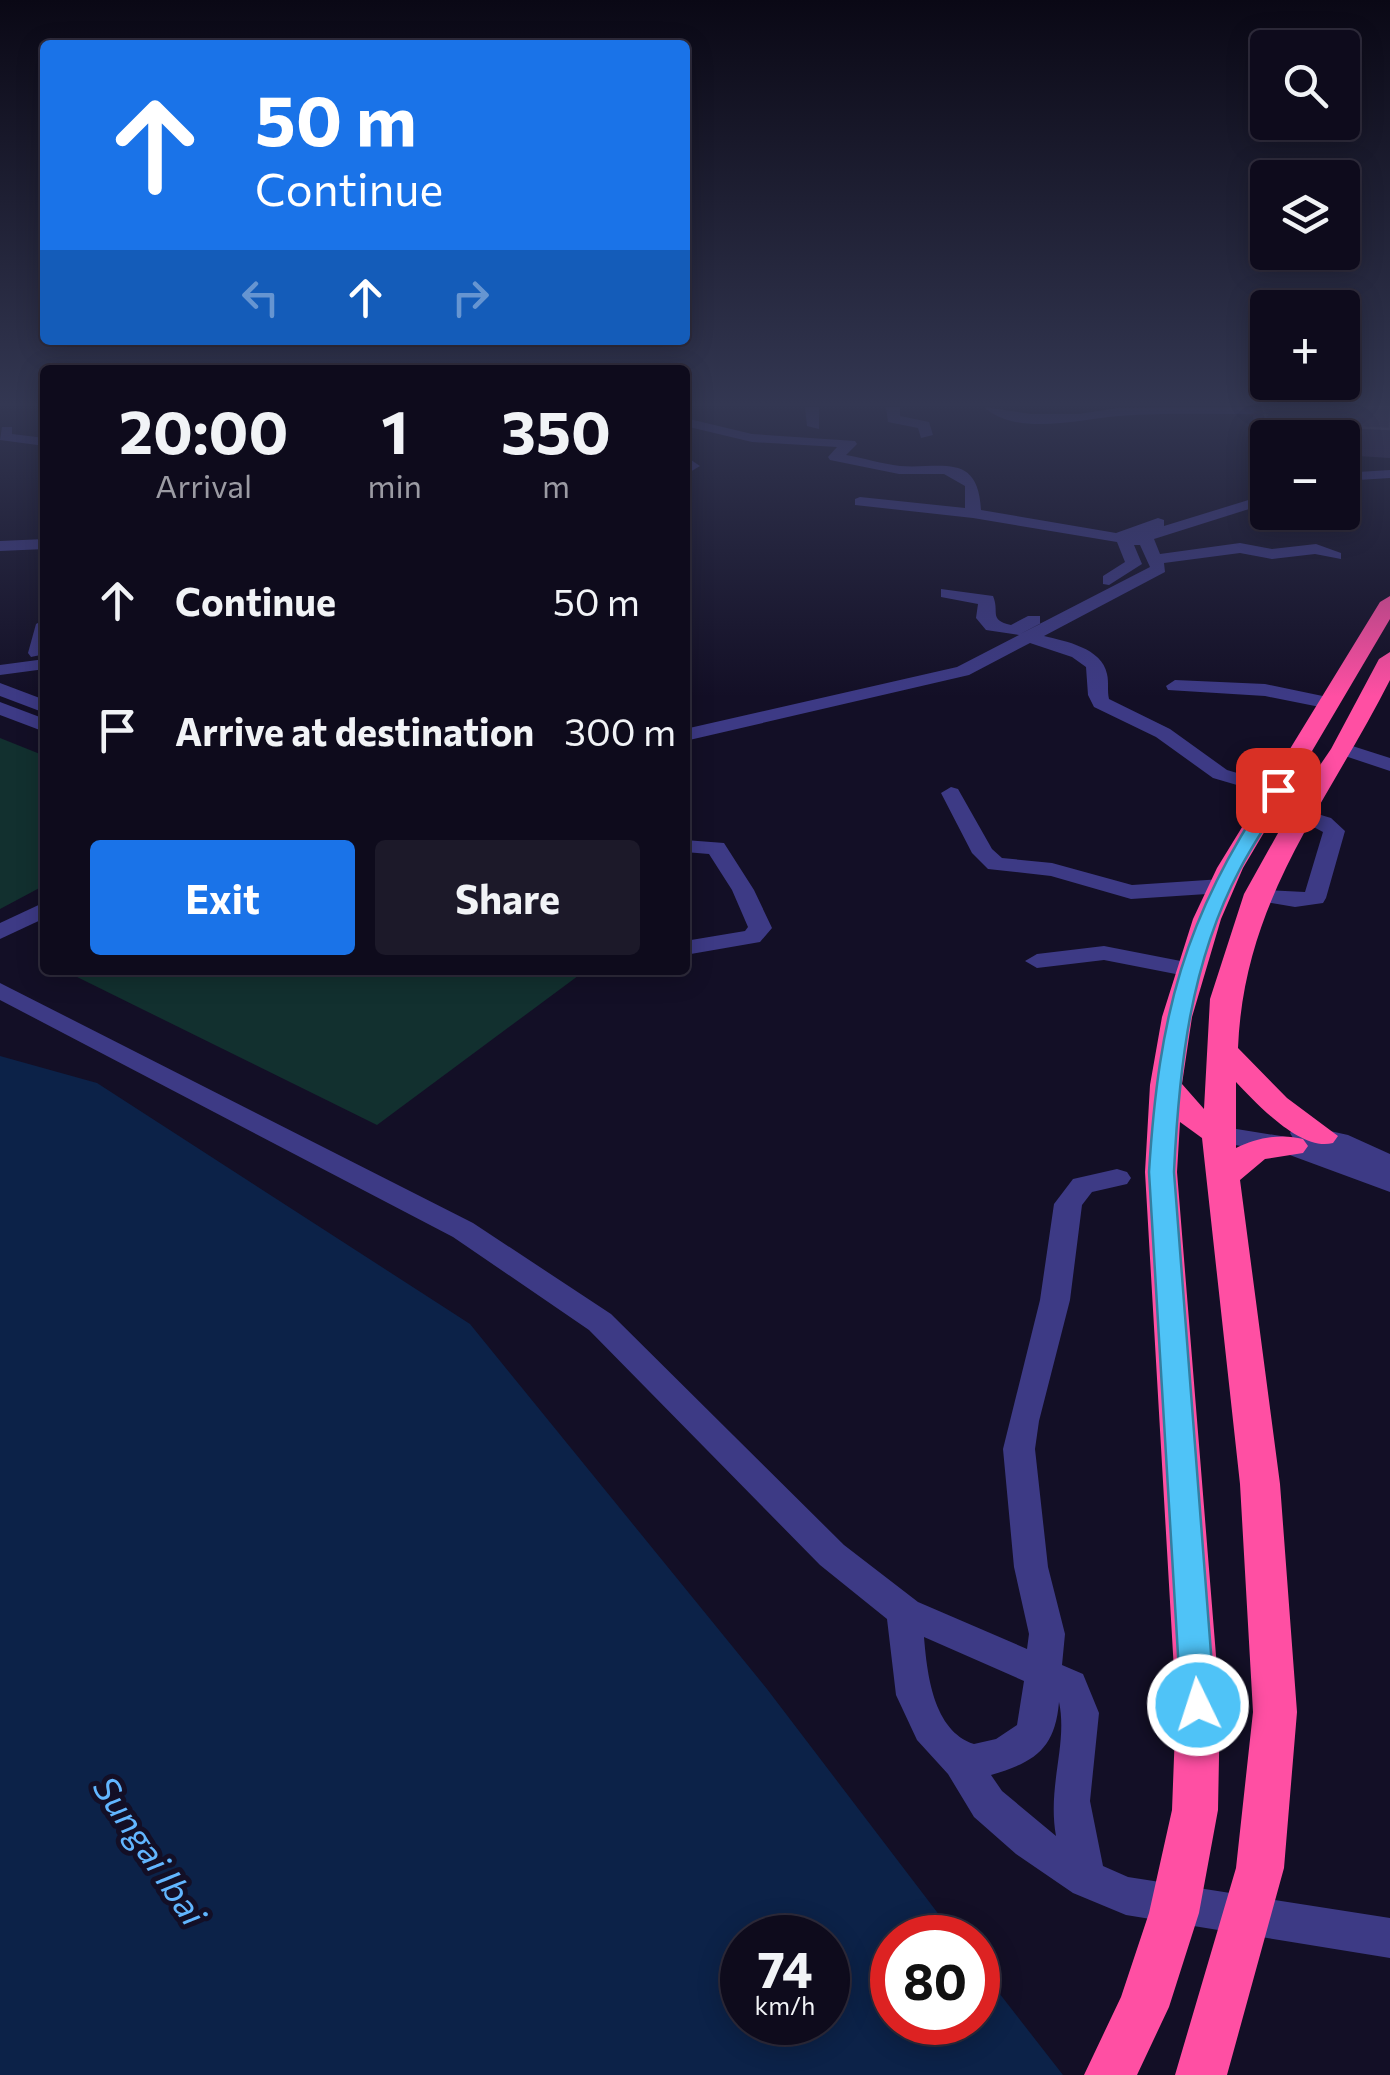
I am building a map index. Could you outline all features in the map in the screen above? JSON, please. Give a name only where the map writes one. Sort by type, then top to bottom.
[{"type":"highway","points":[[1110,2075],[1143,2007],[1174,1913],[1195,1810],[1198,1705],[1162,1161],[1166,1085],[1177,1017],[1222,886],[1390,602]]},
{"type":"highway","points":[[1201,2075],[1260,1868],[1275,1712],[1260,1484],[1224,1178],[1213,1126],[1225,999],[1257,894],[1300,814],[1383,683],[1347,675]]},
{"type":"highway","points":[[1222,1049],[1307,1141]]},
{"type":"highway","points":[[1166,1085],[1213,1126]]},
{"type":"highway","points":[[1162,1161],[1213,1126]]},
{"type":"highway","points":[[1224,1178],[1240,1156],[1262,1148],[1307,1141]]},
{"type":"street","points":[[879,504],[973,513],[1145,541]]},
{"type":"street","points":[[973,504],[973,513]]},
{"type":"street","points":[[947,593],[987,600],[987,622],[1013,632],[1132,568],[1134,560],[1122,540],[1124,534],[1218,504]]},
{"type":"street","points":[[1145,541],[1147,536],[1249,504]]},
{"type":"street","points":[[690,734],[952,674],[1159,569],[1145,541]]},
{"type":"street","points":[[0,546],[40,544]]},
{"type":"street","points":[[1156,559],[1240,548],[1272,554],[1316,549],[1335,556]]},
{"type":"street","points":[[1029,637],[1085,656],[1098,671],[1097,698],[1101,703],[1163,732],[1220,774],[1278,790]]},
{"type":"street","points":[[0,658],[40,661]]},
{"type":"street","points":[[0,670],[40,661]]},
{"type":"street","points":[[1176,686],[1265,690],[1330,703]]},
{"type":"street","points":[[0,689],[40,705]]},
{"type":"street","points":[[0,708],[40,724]]},
{"type":"street","points":[[1343,749],[1390,765]]},
{"type":"street","points":[[951,794],[983,853],[996,864],[1052,870],[1131,892],[1222,886]]},
{"type":"street","points":[[1257,894],[1295,900],[1315,898],[1334,831],[1324,822],[1300,814]]},
{"type":"street","points":[[690,846],[716,848],[743,890],[760,928],[752,937],[690,947]]},
{"type":"street","points":[[0,932],[40,912]]},
{"type":"street","points":[[1037,961],[1104,953],[1157,960],[1191,970]]},
{"type":"street","points":[[0,990],[463,1230],[600,1322],[832,1555],[905,1612],[1070,1685],[1080,1701],[1083,1721],[1072,1766],[1071,1800],[1075,1840],[1087,1880]]},
{"type":"street","points":[[1213,1126],[1307,1141],[1382,1162]]},
{"type":"street","points":[[962,1762],[992,1760],[1019,1748],[1038,1728],[1047,1634],[1031,1566],[1019,1449],[1055,1300],[1068,1204],[1083,1185],[1116,1178]]},
{"type":"street","points":[[905,1612],[909,1684],[915,1704],[940,1743],[962,1762],[988,1804],[1030,1841],[1087,1880],[1126,1896],[1390,1938]]},
{"type":"green space","points":[[0,738],[40,754],[40,888],[0,909]]},
{"type":"green space","points":[[73,975],[579,975],[377,1125]]},
{"type":"water","name":"Sungai Ibai","points":[[0,1056],[97,1083],[470,1324],[767,1689],[939,1915],[870,1915],[870,2045],[1000,2045],[1000,1994],[1063,2075],[0,2075]]},
{"type":"route","points":[[1198,1705],[1162,1172],[1166,1085],[1177,1017],[1207,918],[1230,868],[1278,790]]}]
